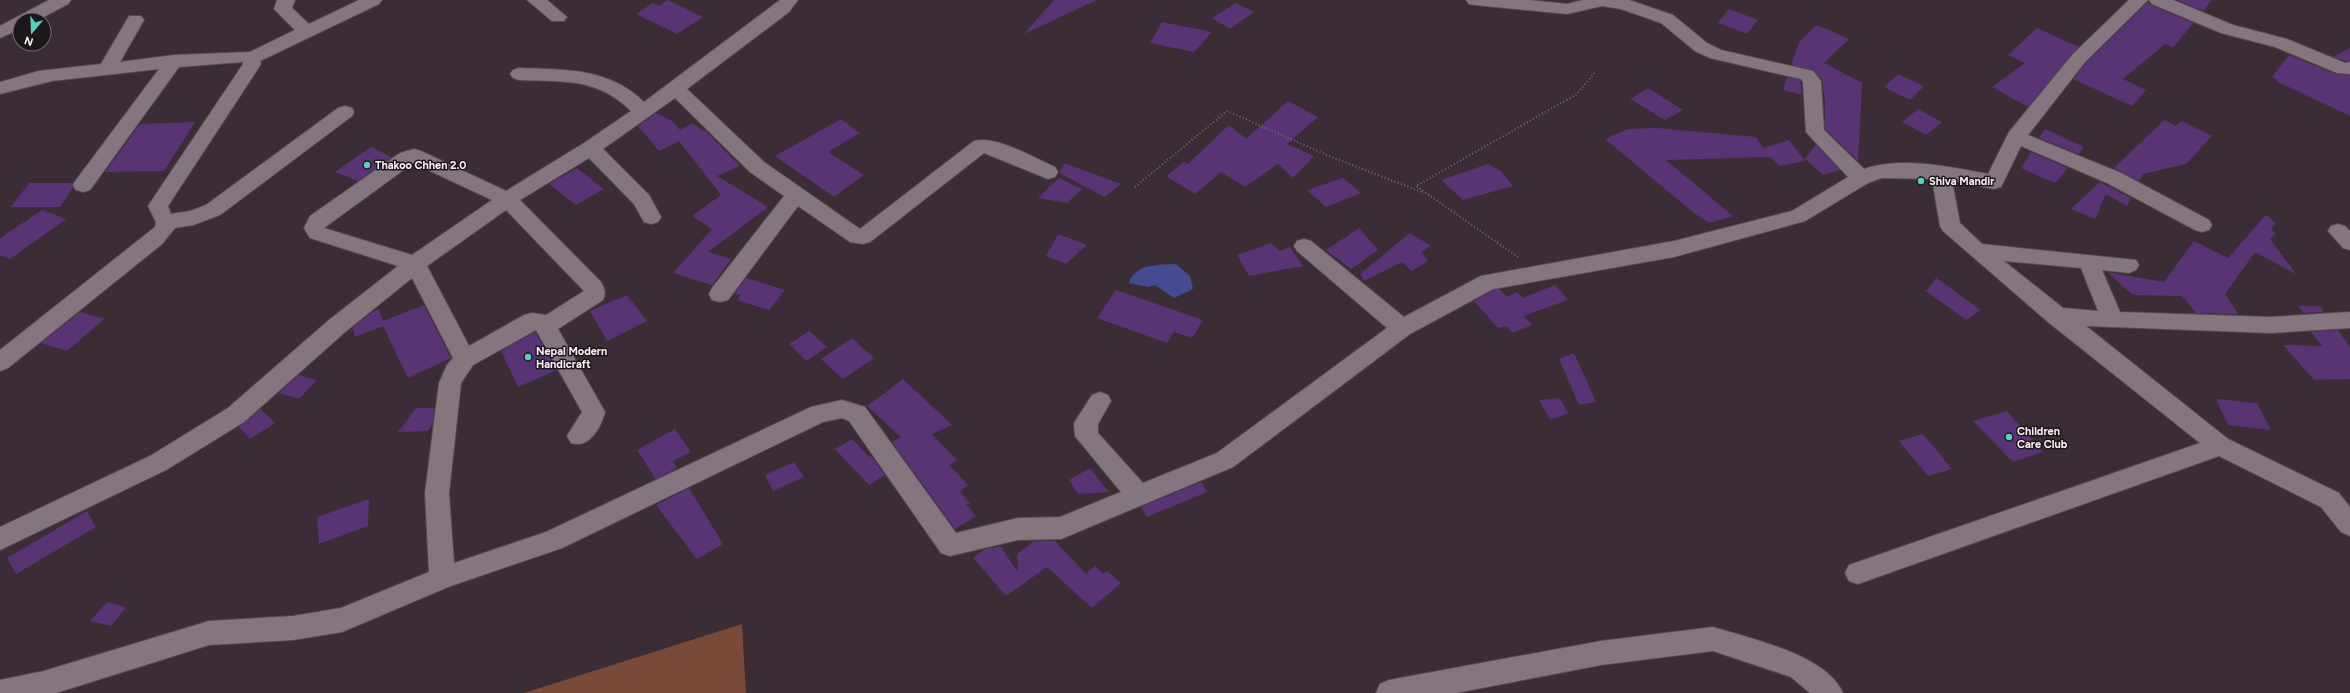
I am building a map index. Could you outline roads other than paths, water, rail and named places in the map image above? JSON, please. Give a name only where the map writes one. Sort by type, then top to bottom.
[{"type":"street","points":[[40,12],[62,0]]},
{"type":"street","points":[[286,0],[283,8],[306,31]]},
{"type":"street","points":[[0,88],[34,77],[174,61],[245,56],[251,58],[373,0]]},
{"type":"street","points":[[536,0],[558,17]]},
{"type":"street","points":[[0,539],[158,463],[236,414],[337,326],[415,264],[507,199],[591,148],[643,112],[783,8],[789,0]]},
{"type":"street","points":[[1475,0],[1567,9],[1602,1],[1643,4],[1673,22],[1701,48],[1716,54],[1807,75],[1812,82],[1814,132],[1861,178]]},
{"type":"street","points":[[0,693],[44,684],[209,634],[293,628],[342,620],[442,578],[553,540],[819,414],[842,409],[858,414],[950,545],[1018,530],[1062,528],[1225,460],[1402,328],[1488,282],[1674,248],[1798,216],[1861,178],[1880,171],[1942,172],[1994,182],[2016,137],[2079,58],[2139,0]]},
{"type":"street","points":[[2158,0],[2227,29],[2281,43],[2343,69],[2350,68]]},
{"type":"street","points":[[107,69],[135,20]]},
{"type":"street","points":[[0,33],[12,26]]},
{"type":"street","points":[[0,362],[155,239],[164,230],[166,222],[158,206],[252,64],[251,58]]},
{"type":"street","points":[[83,185],[174,61]]},
{"type":"street","points":[[519,74],[584,77],[623,92],[643,112]]},
{"type":"street","points":[[676,88],[757,167],[857,237],[863,237],[981,146],[996,149],[1048,172]]},
{"type":"street","points":[[166,222],[193,218],[213,210],[345,112]]},
{"type":"street","points":[[2016,137],[2114,178],[2202,225]]},
{"type":"street","points":[[591,148],[642,200],[651,217]]},
{"type":"street","points":[[465,359],[415,264],[317,233],[314,228],[317,221],[407,158],[414,156],[507,199],[594,288],[595,294],[588,300],[545,326]]},
{"type":"street","points":[[1942,172],[1950,226],[1977,251],[2019,283],[2056,316],[2220,446],[2330,500],[2350,525]]},
{"type":"street","points":[[720,294],[796,195]]},
{"type":"street","points":[[1304,246],[1402,328]]},
{"type":"street","points":[[1977,251],[2129,265]]},
{"type":"street","points":[[2088,261],[2113,320]]},
{"type":"street","points":[[2056,316],[2113,320],[2271,325],[2350,320]]},
{"type":"street","points":[[442,578],[436,493],[450,383],[455,371],[465,359],[532,321],[543,322],[594,412],[592,419],[579,436]]},
{"type":"street","points":[[1100,401],[1086,423],[1087,436],[1139,496]]},
{"type":"street","points":[[1858,573],[2220,446]]},
{"type":"street","points":[[1389,693],[1601,653],[1713,638],[1799,667],[1830,693]]},
{"type":"water","points":[[1176,264],[1190,276],[1193,289],[1174,298],[1155,285],[1148,287],[1129,283],[1132,276],[1142,268],[1155,265]]},
{"type":"place","name":"Thakoo Chhen 2.0","points":[[367,165]]},
{"type":"place","name":"Shiva Mandir","points":[[1921,181]]},
{"type":"place","name":"Nepal Modern Handicraft","points":[[528,357]]},
{"type":"place","name":"Children Care Club","points":[[2009,437]]}]
